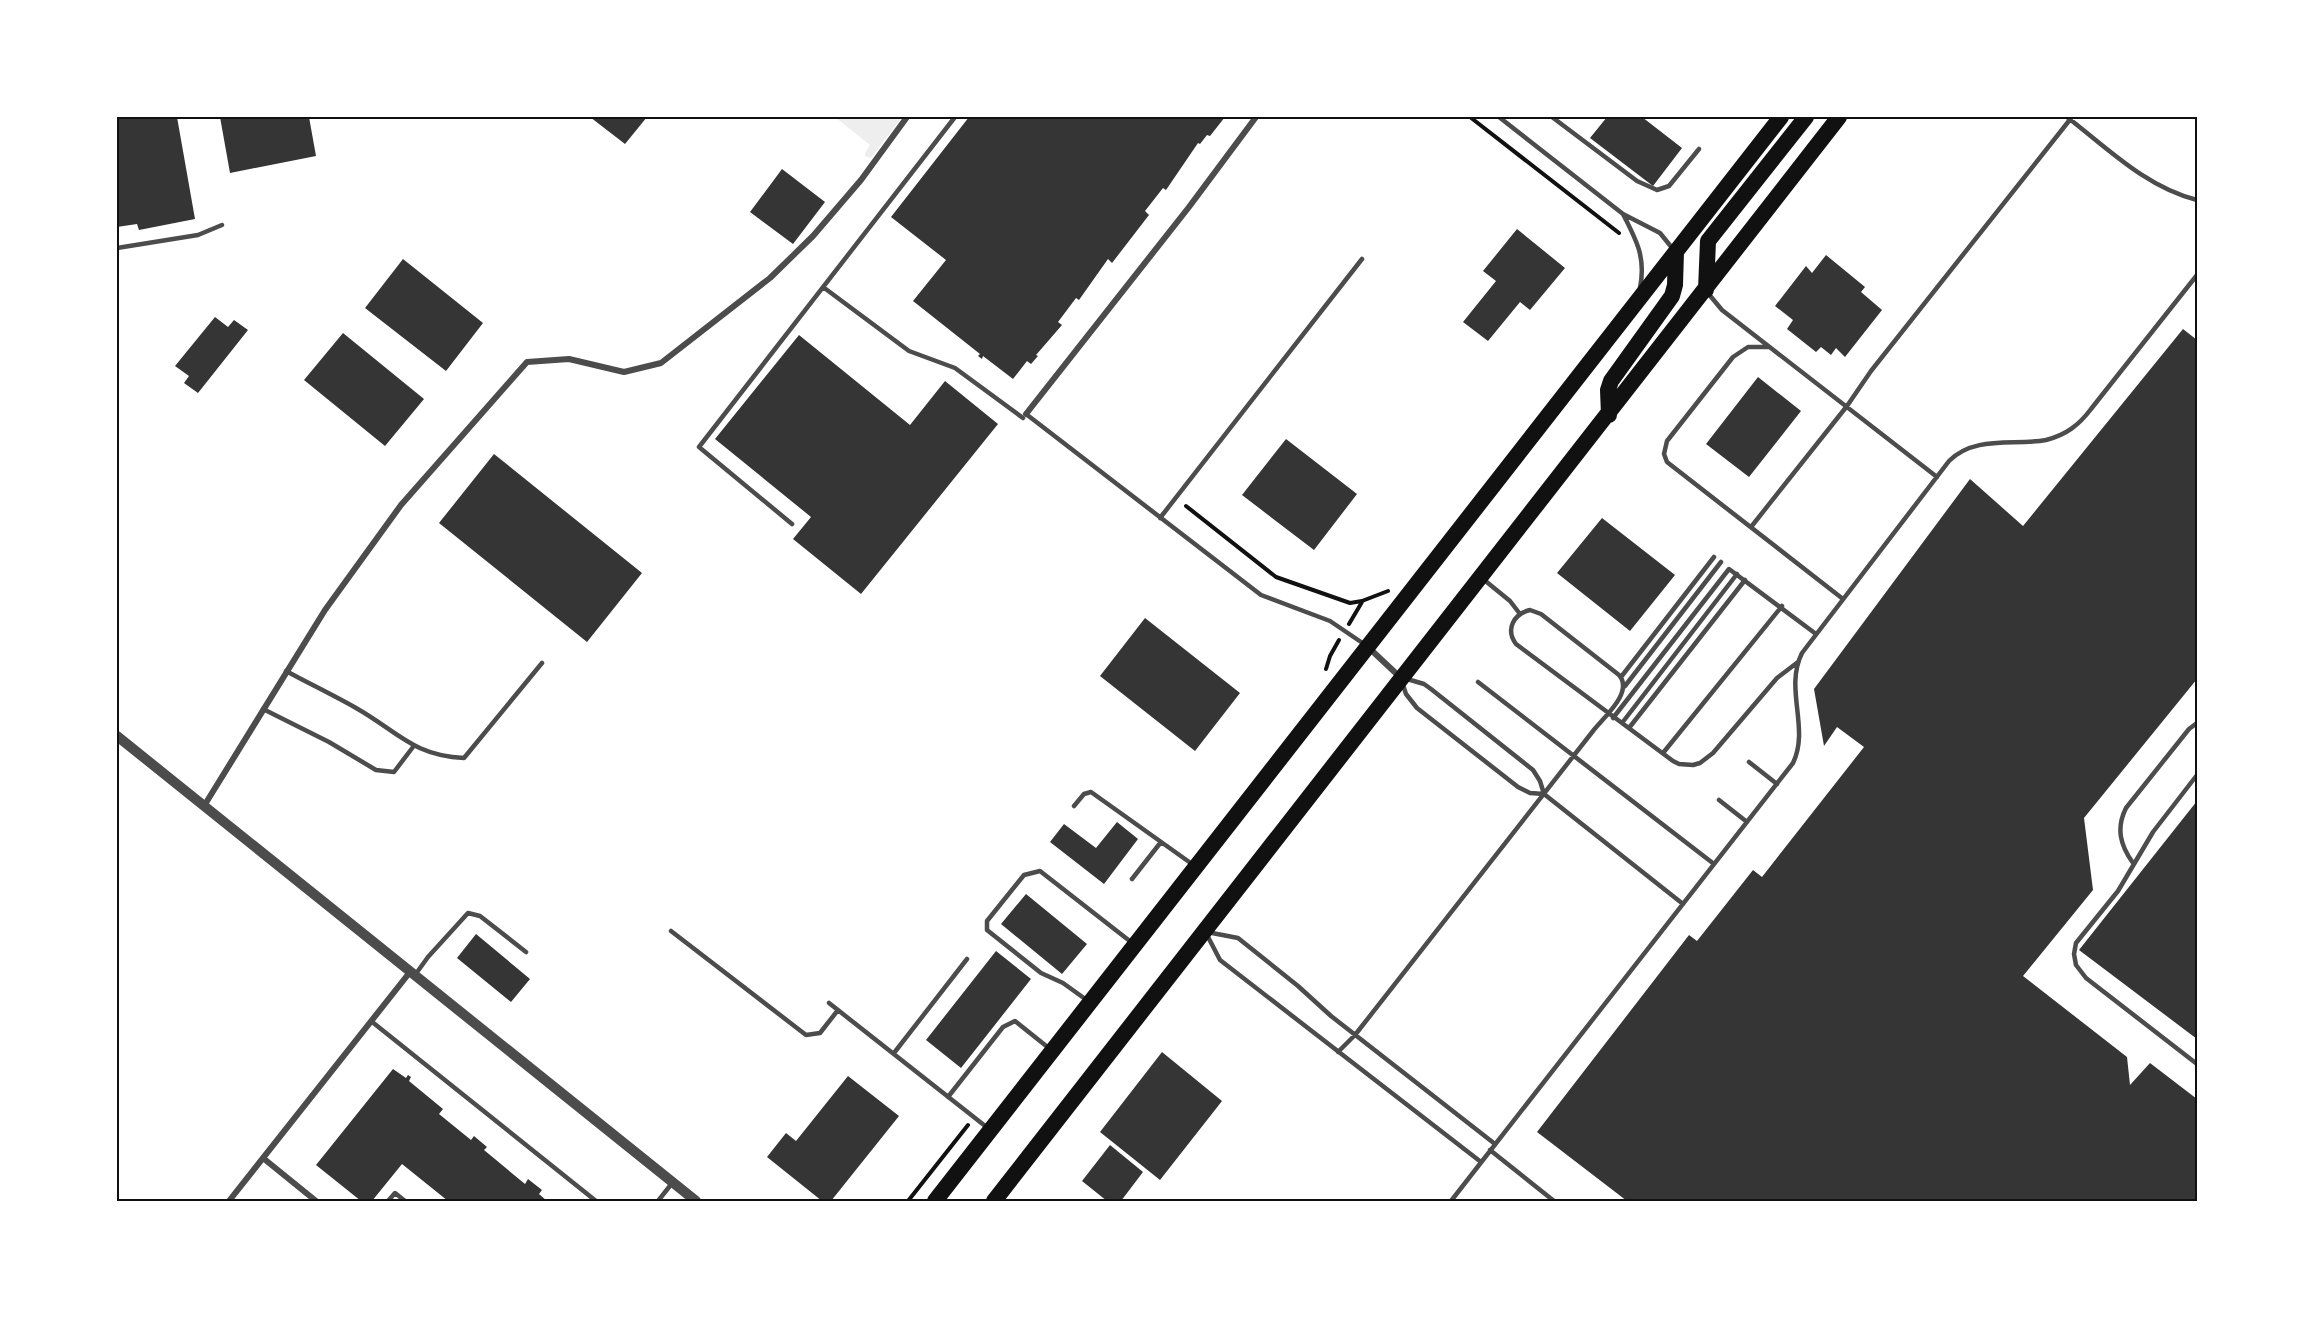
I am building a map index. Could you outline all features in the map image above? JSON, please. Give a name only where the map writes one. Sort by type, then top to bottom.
[{"type":"highway","points":[[935,1201],[1369,648],[1781,117]]},
{"type":"highway","points":[[1706,290],[1708,241],[1806,117]]},
{"type":"highway","points":[[994,1201],[1609,415],[1839,117]]},
{"type":"highway","points":[[1609,415],[1608,390],[1611,381],[1672,296],[1675,285],[1676,252]]},
{"type":"street","points":[[204,806],[325,610],[401,505],[527,362],[569,359],[624,372],[661,363],[770,278],[813,236],[861,180],[907,117]]},
{"type":"street","points":[[1024,416],[1189,207],[1256,117]]},
{"type":"street","points":[[1369,648],[1402,678]]},
{"type":"street","points":[[117,736],[696,1201]]},
{"type":"street","points":[[229,1201],[371,1021],[413,974]]},
{"type":"street","points":[[263,1158],[316,1201]]},
{"type":"lane","points":[[792,525],[699,447],[954,117]]},
{"type":"lane","points":[[1499,117],[1623,214],[1660,233],[1676,252]]},
{"type":"lane","points":[[1552,117],[1637,181],[1658,190],[1669,186],[1699,149]]},
{"type":"lane","points":[[1751,527],[2070,118],[2153,182],[2175,193],[2197,200]]},
{"type":"lane","points":[[1623,214],[1637,242],[1644,271],[1638,301]]},
{"type":"lane","points":[[117,248],[198,235],[222,225]]},
{"type":"lane","points":[[1160,518],[1362,259]]},
{"type":"lane","points":[[1624,686],[1621,677],[1541,614],[1530,610],[1520,615],[1511,625],[1510,632],[1516,644],[1613,718],[1679,764],[1700,763],[1707,759],[1777,678],[1798,662],[1816,634],[1949,461],[1965,449],[1980,445],[2046,440],[2058,437],[2074,428],[2087,415],[2197,275]]},
{"type":"lane","points":[[823,287],[909,351],[955,368],[1024,416],[1261,595],[1330,621],[1345,629],[1369,648]]},
{"type":"lane","points":[[1706,290],[1722,310],[1937,477]]},
{"type":"lane","points":[[1769,347],[1748,347],[1733,357],[1667,441],[1663,450],[1667,462],[1843,599]]},
{"type":"lane","points":[[1621,677],[1714,557]]},
{"type":"lane","points":[[1338,1052],[1355,1035],[1544,794],[1621,695],[1624,686],[1721,562]]},
{"type":"lane","points":[[1613,718],[1730,569],[1782,606],[1816,634]]},
{"type":"lane","points":[[1622,723],[1737,574]]},
{"type":"lane","points":[[1481,577],[1510,601],[1520,615]]},
{"type":"lane","points":[[1629,728],[1745,580]]},
{"type":"lane","points":[[1663,753],[1782,606]]},
{"type":"lane","points":[[1452,1201],[1793,763],[1799,746],[1794,682],[1798,662]]},
{"type":"lane","points":[[286,671],[358,709],[413,747],[444,757],[464,758],[542,663]]},
{"type":"lane","points":[[1544,794],[1533,770],[1424,684],[1402,678],[1406,694],[1417,708],[1518,787],[1530,793],[1544,794],[1683,904]]},
{"type":"lane","points":[[1478,682],[1714,864]]},
{"type":"lane","points":[[263,709],[329,742],[376,770],[394,772],[413,747]]},
{"type":"lane","points":[[2133,863],[2120,836],[2122,817],[2126,808],[2189,729],[2197,723]]},
{"type":"lane","points":[[1749,762],[1777,784]]},
{"type":"lane","points":[[2197,776],[2153,832],[2118,891],[2076,944],[2074,954],[2076,965],[2086,978],[2197,1064]]},
{"type":"lane","points":[[1074,806],[1084,794],[1091,792],[1197,867]]},
{"type":"lane","points":[[1719,800],[1747,822]]},
{"type":"lane","points":[[1132,879],[1161,842]]},
{"type":"lane","points":[[1090,1003],[1063,983],[1041,973],[987,930],[987,921],[1024,875],[1040,871],[1136,946]]},
{"type":"lane","points":[[413,974],[468,913],[480,916],[526,952]]},
{"type":"lane","points":[[671,931],[806,1035],[820,1033],[838,1010]]},
{"type":"lane","points":[[1205,931],[1238,938],[1355,1035],[1495,1144]]},
{"type":"lane","points":[[1205,931],[1220,960],[1481,1162]]},
{"type":"lane","points":[[894,1053],[967,959]]},
{"type":"lane","points":[[829,1003],[991,1131]]},
{"type":"lane","points":[[371,1021],[596,1201]]},
{"type":"lane","points":[[948,1097],[1003,1027],[1015,1021],[1053,1051]]},
{"type":"lane","points":[[1490,1150],[1554,1201]]},
{"type":"lane","points":[[658,1201],[673,1182]]},
{"type":"lane","points":[[388,1201],[395,1193],[405,1201]]},
{"type":"path","points":[[1470,117],[1624,236]]},
{"type":"path","points":[[1186,506],[1276,577],[1350,603],[1388,591]]},
{"type":"path","points":[[908,1201],[961,1132]]},
{"type":"shaded area","points":[[835,117],[902,117],[871,158],[865,156],[870,145]]},
{"type":"building","points":[[117,117],[177,117],[195,219],[139,230],[137,224],[117,227]]},
{"type":"building","points":[[220,117],[309,117],[316,156],[230,173]]},
{"type":"building","points":[[590,117],[647,117],[625,144]]},
{"type":"building","points":[[969,117],[1225,117],[1210,136],[1207,135],[1200,144],[1198,143],[1166,190],[1163,188],[1145,211],[1149,215],[1112,263],[1108,259],[1079,300],[1076,298],[1058,322],[1062,325],[1036,355],[1038,356],[1031,364],[1027,361],[1013,379],[983,356],[982,359],[978,356],[980,354],[913,301],[946,260],[891,217]]},
{"type":"building","points":[[1607,117],[1642,117],[1682,148],[1653,186],[1590,138]]},
{"type":"building","points":[[782,169],[825,202],[793,244],[750,212]]},
{"type":"building","points":[[1517,229],[1565,268],[1530,310],[1520,302],[1488,341],[1463,322],[1496,281],[1483,271]]},
{"type":"building","points":[[1826,255],[1865,287],[1861,292],[1882,310],[1845,357],[1836,348],[1831,355],[1821,347],[1816,352],[1787,329],[1793,320],[1775,306],[1806,266],[1812,273]]},
{"type":"building","points":[[403,259],[483,323],[446,371],[365,308]]},
{"type":"building","points":[[215,317],[228,327],[234,320],[248,330],[198,393],[184,383],[189,376],[175,366]]},
{"type":"building","points":[[2183,329],[2197,340],[2197,679],[2084,818],[2093,890],[2023,976],[2127,1057],[2130,1085],[2150,1063],[2197,1099],[2197,1201],[1627,1201],[1537,1132],[1689,935],[1697,941],[1753,870],[1762,877],[1864,747],[1837,727],[1824,746],[1814,689],[1970,479],[2023,526]]},
{"type":"building","points":[[343,333],[424,399],[385,446],[304,380]]},
{"type":"building","points":[[799,335],[910,425],[945,381],[998,424],[861,594],[793,539],[811,517],[715,439]]},
{"type":"building","points":[[1758,377],[1801,411],[1749,477],[1706,444]]},
{"type":"building","points":[[1286,439],[1357,494],[1314,550],[1242,495]]},
{"type":"building","points":[[494,454],[642,573],[587,642],[439,523]]},
{"type":"building","points":[[1602,518],[1675,575],[1630,631],[1557,573]]},
{"type":"building","points":[[1145,618],[1240,693],[1195,751],[1100,676]]},
{"type":"building","points":[[2197,801],[2197,1039],[2079,950]]},
{"type":"building","points":[[1117,822],[1138,839],[1104,884],[1050,842],[1064,824],[1096,848]]},
{"type":"building","points":[[1026,894],[1087,944],[1062,974],[1001,924]]},
{"type":"building","points":[[476,934],[530,979],[511,1002],[457,958]]},
{"type":"building","points":[[996,951],[1031,979],[961,1068],[926,1040]]},
{"type":"building","points":[[1162,1052],[1222,1101],[1160,1180],[1100,1132]]},
{"type":"building","points":[[393,1069],[406,1078],[408,1075],[411,1077],[409,1081],[443,1109],[439,1114],[471,1140],[474,1136],[487,1147],[484,1150],[525,1184],[528,1179],[542,1190],[539,1194],[547,1201],[448,1201],[402,1164],[372,1201],[361,1201],[316,1165]]},
{"type":"building","points":[[848,1076],[899,1116],[831,1201],[822,1201],[767,1157],[786,1133],[796,1141]]},
{"type":"building","points":[[1110,1145],[1143,1172],[1121,1201],[1107,1201],[1082,1181]]}]
